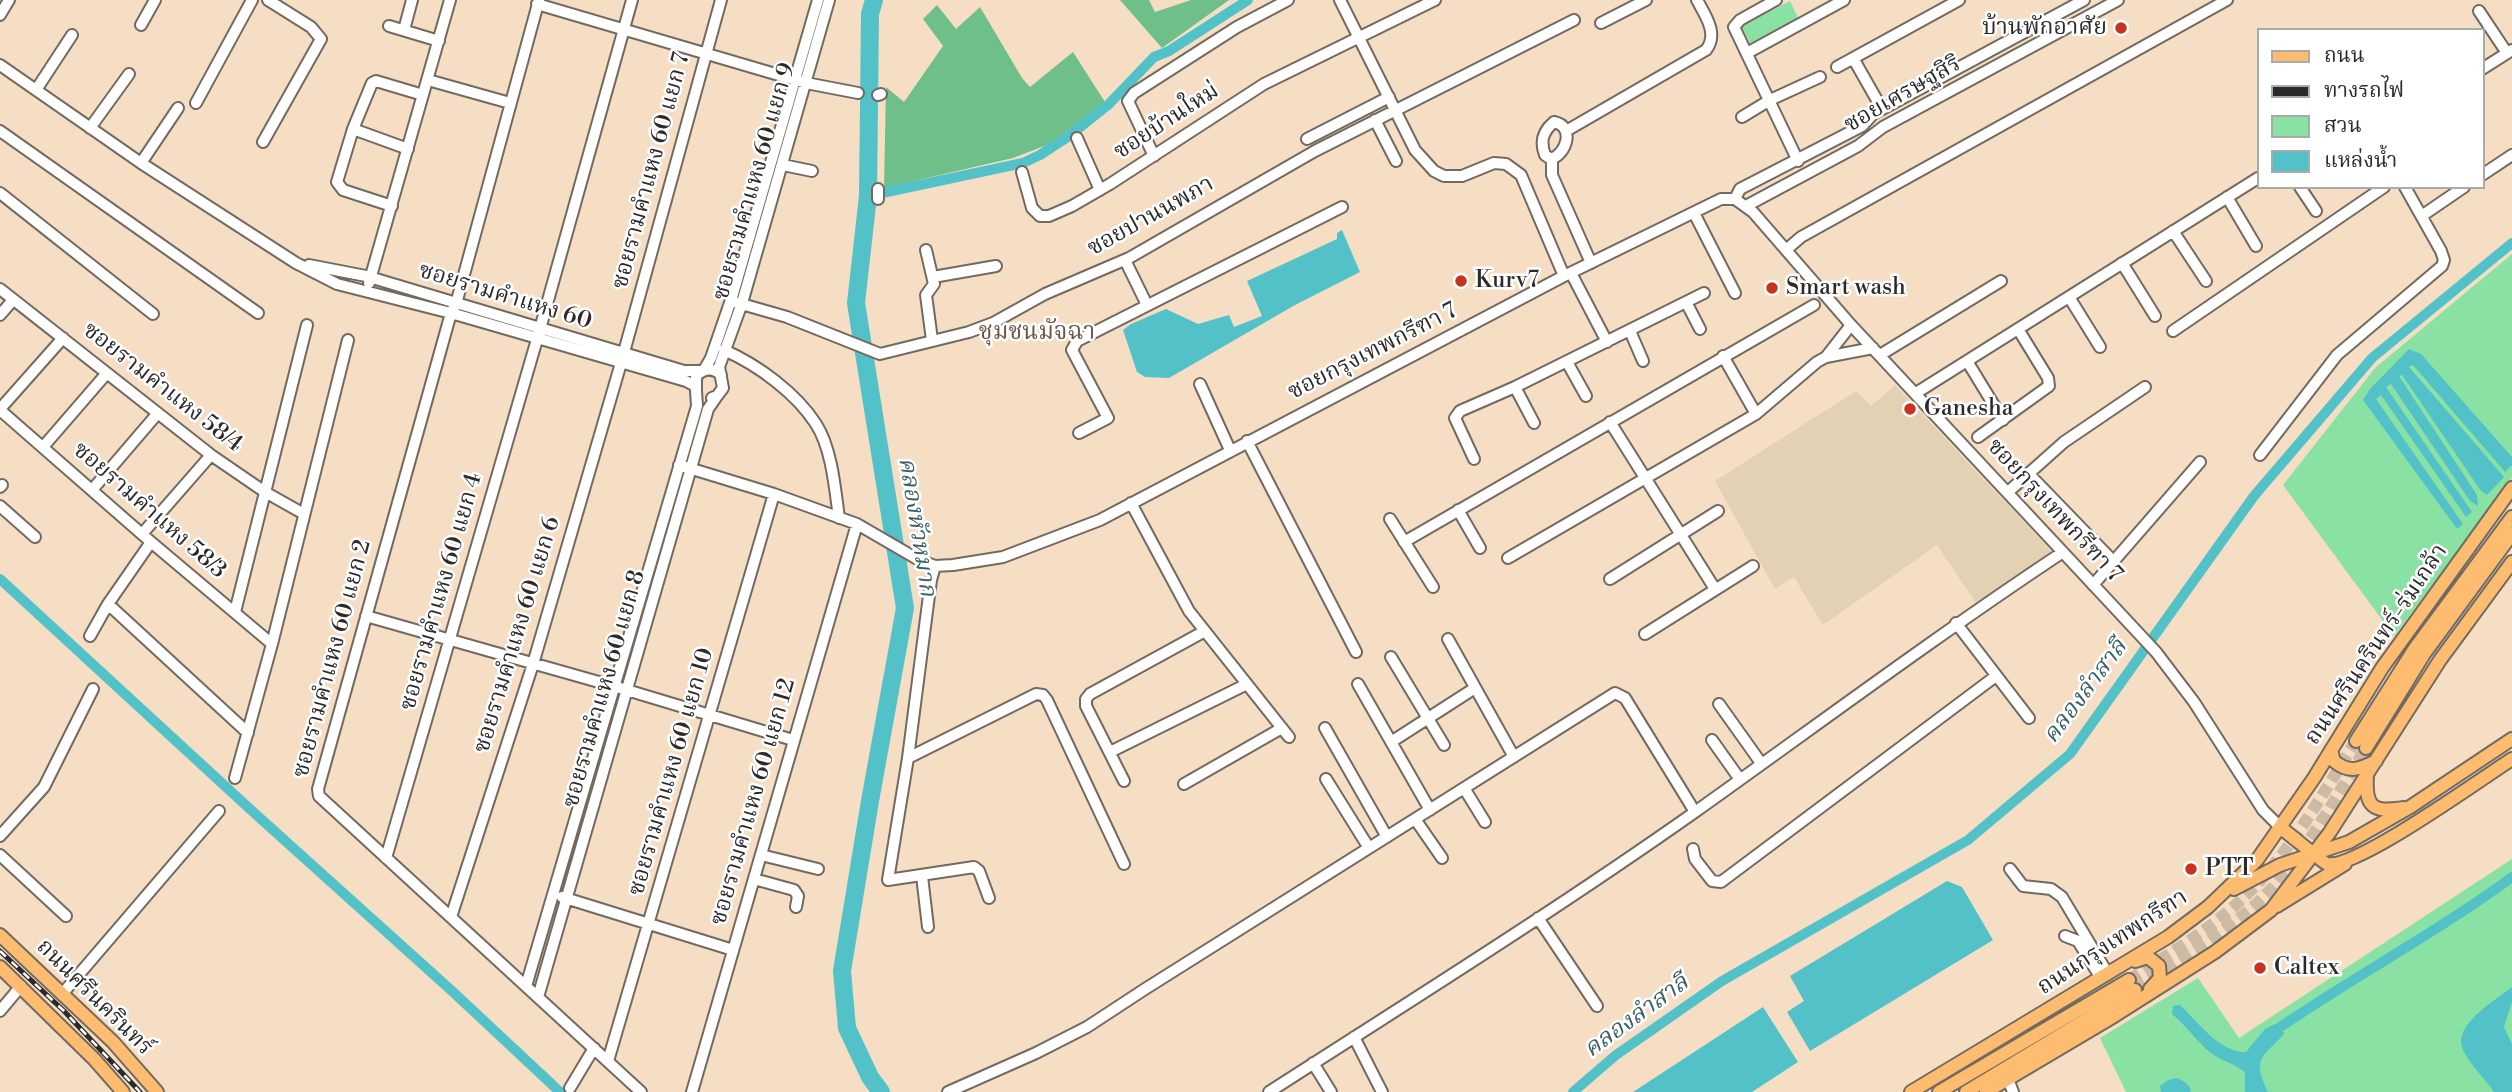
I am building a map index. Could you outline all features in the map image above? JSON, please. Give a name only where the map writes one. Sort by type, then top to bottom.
[{"type":"main road","name":"ถนนศรีนครินทร์-ร่มเกล้า","points":[[2281,828],[2382,668],[2512,488]]},
{"type":"main road","name":"ถนนศรีนครินทร์-ร่มเกล้า","points":[[2512,517],[2415,648],[2361,745],[2512,534]]},
{"type":"main road","points":[[2315,853],[2440,660],[2512,562]]},
{"type":"main road","points":[[2221,895],[2280,866],[2349,842],[2410,807],[2512,738]]},
{"type":"main road","points":[[2331,750],[2334,761],[2348,769],[2363,768],[2376,761]]},
{"type":"main road","points":[[2271,910],[2512,759]]},
{"type":"main road","points":[[2368,775],[2368,799],[2373,808],[2384,811],[2410,807]]},
{"type":"main road","points":[[2281,828],[2315,853],[2323,863],[2330,864],[2354,858]]},
{"type":"main road","name":"ถนนกรุงเทพกรีฑา","points":[[1911,1092],[2168,937],[2221,895],[2257,860],[2281,828]]},
{"type":"main road","name":"ถนนกรุงเทพกรีฑา","points":[[1938,1092],[2135,990],[2215,952],[2271,910],[2315,853]]},
{"type":"main road","name":"ถนนศรีนครินทร์","points":[[0,935],[113,1042],[157,1092]]},
{"type":"main road","points":[[2121,966],[2148,957],[2159,967],[2160,978],[2135,990]]},
{"type":"main road","name":"ถนนศรีนครินทร์","points":[[0,967],[94,1059],[123,1092]]},
{"type":"main road","name":"ถนนกรุงเทพกรีฑา","points":[[1986,1092],[2135,990]]},
{"type":"main road","name":"ถนนกรุงเทพกรีฑา","points":[[1966,1092],[2135,990]]},
{"type":"main road","points":[[94,1059],[113,1042]]},
{"type":"street","points":[[0,15],[9,0]]},
{"type":"street","points":[[141,25],[155,0]]},
{"type":"street","points":[[196,103],[252,0]]},
{"type":"street","points":[[263,142],[321,39],[311,27],[268,0]]},
{"type":"street","points":[[404,30],[412,0]]},
{"type":"street","points":[[367,292],[450,0]]},
{"type":"street","name":"ซอยรามคำแหง 60 แยก 4","points":[[386,858],[632,0]]},
{"type":"street","name":"ซอยรามคำแหง 60 แยก 7","points":[[622,359],[721,0]]},
{"type":"street","name":"ซอยรามคำแหง 60 แยก 9","points":[[703,371],[736,302],[783,165],[818,0]]},
{"type":"street","name":"ซอยรามคำแหง 60 แยก 9","points":[[721,375],[719,367],[736,302],[800,81],[830,0]]},
{"type":"street","points":[[1154,156],[1128,100],[1134,93],[1237,27],[1287,0]]},
{"type":"street","points":[[1340,0],[1415,150],[1434,172],[1444,176],[1462,176],[1494,163],[1506,164],[1521,175],[1568,275],[1607,342]]},
{"type":"street","name":"ซอยบ้านใหม่","points":[[1022,173],[1032,208],[1040,216],[1049,216],[1100,190],[1264,84],[1435,0]]},
{"type":"street","points":[[1601,23],[1646,0]]},
{"type":"street","points":[[1566,131],[1706,50],[1712,39],[1711,30],[1697,0]]},
{"type":"street","points":[[1776,0],[1736,23],[1734,27],[1798,161]]},
{"type":"street","points":[[1747,53],[1844,0]]},
{"type":"street","points":[[1837,67],[1959,0]]},
{"type":"street","points":[[1735,199],[1740,189],[1862,126],[1873,114],[2084,0]]},
{"type":"street","name":"ซอยเศรษฐสิริ","points":[[1746,206],[1858,146],[1883,127],[2118,0]]},
{"type":"street","points":[[1786,250],[1801,237],[2227,0]]},
{"type":"street","points":[[538,2],[800,81],[858,93]]},
{"type":"street","name":"ซอยรามคำแหง 60 แยก 2","points":[[538,2],[317,789],[319,796],[641,1092]]},
{"type":"street","points":[[2479,10],[2510,51],[2484,68]]},
{"type":"street","name":"ซอยปานนพภา","points":[[736,302],[880,354],[969,332],[993,323],[1045,294],[1125,260],[1314,151],[1574,20]]},
{"type":"street","points":[[389,26],[439,41]]},
{"type":"street","points":[[36,90],[72,35]]},
{"type":"street","points":[[1853,58],[1882,110]]},
{"type":"street","name":"ซอยรามคำแหง 60","points":[[0,65],[141,163],[296,263],[337,284],[453,309]]},
{"type":"street","points":[[90,128],[128,74]]},
{"type":"street","points":[[1742,117],[1770,100],[1820,77]]},
{"type":"street","points":[[428,80],[510,103]]},
{"type":"street","points":[[392,205],[339,187],[337,182],[353,129],[372,83],[376,81],[423,95]]},
{"type":"street","points":[[1307,139],[1389,97]]},
{"type":"street","points":[[141,163],[178,108]]},
{"type":"street","points":[[1375,120],[1396,161]]},
{"type":"street","points":[[1554,122],[1559,123],[1566,131],[1563,150],[1557,158],[1552,159],[1545,155],[1542,147],[1545,131],[1554,122]]},
{"type":"street","points":[[353,129],[408,149]]},
{"type":"street","points":[[0,131],[258,313]]},
{"type":"street","points":[[1077,138],[1100,190]]},
{"type":"street","points":[[2484,174],[2512,155]]},
{"type":"street","points":[[1552,159],[1552,175],[1591,263]]},
{"type":"street","points":[[783,165],[812,171]]},
{"type":"street","points":[[1916,393],[2256,179]]},
{"type":"street","points":[[2303,189],[2316,211]]},
{"type":"street","points":[[2173,331],[2381,189]]},
{"type":"street","points":[[2260,455],[2337,355],[2442,266],[2444,260],[2441,251],[2407,189]]},
{"type":"street","points":[[2423,215],[2461,189]]},
{"type":"street","points":[[0,193],[153,314]]},
{"type":"street","points":[[2227,197],[2256,246]]},
{"type":"street","name":"ซอยกรุงเทพกรีฑา 7","points":[[685,466],[857,524],[919,560],[936,566],[1003,557],[1100,520],[1591,263],[1721,199],[1735,199],[1746,206],[1851,325],[2156,652],[2194,702],[2263,810],[2281,828]]},
{"type":"street","points":[[1079,433],[1108,418],[1072,350],[1074,344],[1342,207]]},
{"type":"street","points":[[1694,213],[1735,293]]},
{"type":"street","points":[[2174,231],[2206,281]]},
{"type":"street","points":[[926,250],[933,278],[932,289],[926,295],[932,340]]},
{"type":"street","points":[[1125,260],[1147,305]]},
{"type":"street","name":"ซอยรามคำแหง 60","points":[[296,263],[371,278],[453,309],[622,359],[686,382],[704,397],[717,396]]},
{"type":"street","points":[[2122,263],[2155,316]]},
{"type":"street","points":[[933,278],[996,266]]},
{"type":"street","points":[[1826,357],[1876,352],[2001,281]]},
{"type":"street","name":"ซอยรามคำแหง 58/4","points":[[0,289],[211,455],[265,492],[304,514]]},
{"type":"street","points":[[1474,459],[1455,418],[1456,414],[1704,293]]},
{"type":"street","points":[[2069,297],[2101,347]]},
{"type":"street","points":[[0,315],[13,300]]},
{"type":"street","points":[[1686,302],[1700,329]]},
{"type":"street","points":[[1404,542],[1814,305]]},
{"type":"street","points":[[235,612],[307,325]]},
{"type":"street","points":[[1508,558],[1756,414],[1826,357],[1851,325]]},
{"type":"street","points":[[1978,437],[2049,386],[2048,378],[2018,330]]},
{"type":"street","points":[[1630,331],[1643,361]]},
{"type":"street","points":[[0,409],[63,338]]},
{"type":"street","points":[[235,778],[272,644],[348,340]]},
{"type":"street","points":[[724,350],[741,358],[789,393],[817,425],[831,464],[839,518]]},
{"type":"street","points":[[1723,356],[1756,414]]},
{"type":"street","name":"ซอยรามคำแหง 60","points":[[622,359],[684,371],[713,369],[721,375]]},
{"type":"street","name":"ซอยรามคำแหง 60 แยก 6","points":[[451,917],[533,664],[622,359]]},
{"type":"street","points":[[1967,361],[2003,420]]},
{"type":"street","points":[[1567,362],[1586,396]]},
{"type":"street","points":[[695,388],[696,376],[703,371]]},
{"type":"street","points":[[43,447],[107,373]]},
{"type":"street","points":[[717,396],[724,384],[721,375]]},
{"type":"street","points":[[1200,384],[1230,450]]},
{"type":"street","points":[[1515,387],[1534,423]]},
{"type":"street","points":[[2008,492],[2064,442],[2145,387]]},
{"type":"street","name":"ซอยรามคำแหง 60 แยก 8","points":[[538,997],[626,690],[654,572],[685,466],[697,406],[695,388]]},
{"type":"street","name":"ซอยรามคำแหง 60 แยก 8","points":[[685,466],[708,409],[717,396]]},
{"type":"street","name":"ซอยรามคำแหง 58/3","points":[[0,409],[146,538],[272,644]]},
{"type":"street","points":[[92,490],[158,413]]},
{"type":"street","points":[[1610,422],[1715,589]]},
{"type":"street","points":[[1247,441],[1356,652]]},
{"type":"street","points":[[90,636],[146,538],[211,455]]},
{"type":"street","points":[[2094,585],[2200,462]]},
{"type":"street","points":[[2028,473],[2114,562]]},
{"type":"street","name":"ซอยรามคำแหง 60 แยก 10","points":[[608,1061],[774,494]]},
{"type":"street","points":[[1131,503],[1189,611],[1285,732],[1184,783]]},
{"type":"street","points":[[0,506],[35,537]]},
{"type":"street","points":[[1458,510],[1480,548]]},
{"type":"street","points":[[1609,579],[1718,511]]},
{"type":"street","points":[[1390,519],[1433,587]]},
{"type":"street","name":"ซอยรามคำแหง 60 แยก 12","points":[[691,1092],[857,524]]},
{"type":"street","points":[[1275,1090],[1695,812],[1956,623],[2063,552]]},
{"type":"street","points":[[936,566],[931,580],[908,758],[888,880],[974,867],[979,871],[989,898]]},
{"type":"street","points":[[1646,634],[1753,566]]},
{"type":"street","name":"ซอยรามคำแหง 60 แยก 8","points":[[526,986],[614,686],[654,572]]},
{"type":"street","points":[[108,604],[248,733]]},
{"type":"street","points":[[366,616],[793,740]]},
{"type":"street","points":[[1956,623],[2029,718]]},
{"type":"street","points":[[1124,781],[1086,706],[1086,699],[1090,694],[1205,631]]},
{"type":"street","points":[[1448,639],[1514,757]]},
{"type":"street","points":[[1391,657],[1444,745]]},
{"type":"street","points":[[1693,849],[1695,859],[1712,881],[1721,882],[1996,676]]},
{"type":"street","points":[[1110,752],[1247,684]]},
{"type":"street","points":[[1358,684],[1430,810]]},
{"type":"street","points":[[1391,742],[1475,688]]},
{"type":"street","points":[[0,836],[44,787],[93,689]]},
{"type":"street","points":[[948,1092],[1087,1027],[1615,693],[1625,698],[1695,812]]},
{"type":"street","points":[[908,758],[1036,694],[1043,695],[1053,711],[1124,864]]},
{"type":"street","points":[[1719,704],[1761,763]]},
{"type":"street","points":[[1325,728],[1387,836]]},
{"type":"street","points":[[1712,740],[1739,778]]},
{"type":"street","points":[[1326,779],[1369,848]]},
{"type":"street","points":[[1464,788],[1485,822]]},
{"type":"street","points":[[583,792],[596,795]]},
{"type":"street","points":[[63,993],[219,811]]},
{"type":"street","points":[[1415,819],[1442,858]]},
{"type":"street","points":[[0,855],[66,916]]},
{"type":"street","points":[[761,855],[818,869]]},
{"type":"street","points":[[2010,869],[2023,886],[2051,889],[2062,897],[2105,976]]},
{"type":"street","points":[[922,876],[928,927]]},
{"type":"street","points":[[754,879],[794,890],[798,896],[796,907]]},
{"type":"street","points":[[553,894],[733,950]]},
{"type":"street","points":[[1538,918],[1597,1006]]},
{"type":"street","points":[[2065,936],[2078,941],[2105,976]]},
{"type":"street","points":[[0,1011],[21,986]]},
{"type":"street","points":[[1354,1037],[1382,1092]]},
{"type":"street","points":[[570,1088],[594,1048]]},
{"type":"street","points":[[1313,1063],[1327,1091]]},
{"type":"street","points":[[2007,1079],[2013,1092]]},
{"type":"shaded area","points":[[1895,385],[2051,551],[1978,606],[1937,545],[1823,625],[1794,577],[1775,589],[1715,481],[1856,391],[1871,406]]},
{"type":"green space","points":[[1120,0],[1149,0],[1155,12],[1191,0],[1229,0],[1162,48]]},
{"type":"green space","points":[[1790,1],[1798,18],[1750,43],[1741,26]]},
{"type":"green space","points":[[937,5],[956,29],[980,7],[1030,87],[1073,52],[1105,102],[1052,143],[1013,158],[884,188],[886,87],[904,102],[943,46],[923,19]]},
{"type":"green space","points":[[2512,254],[2512,478],[2394,636],[2283,485],[2375,368]]},
{"type":"green space","points":[[2512,859],[2512,1092],[2126,1092],[2100,1038],[2198,978],[2239,1038]]},
{"type":"water","points":[[1342,230],[1360,272],[1295,305],[1169,378],[1145,377],[1137,372],[1123,330],[1131,324],[1166,309],[1198,324],[1229,315],[1234,327],[1262,316],[1247,281],[1337,239],[1337,233]]},
{"type":"water","points":[[2409,349],[2421,354],[2512,457],[2512,465],[2505,472],[2413,365],[2409,367],[2504,477],[2487,495],[2481,491],[2402,375],[2399,376],[2477,495],[2478,506],[2470,501],[2391,384],[2386,387],[2472,512],[2466,517],[2381,395],[2376,399],[2463,524],[2457,529],[2363,400],[2370,389]]},
{"type":"water","points":[[1947,881],[1962,887],[1993,940],[1810,1051],[1787,1012],[1804,1001],[1790,976]]},
{"type":"water","points":[[2512,987],[2512,1002],[2504,1027],[2512,1044],[2512,1092],[2494,1092],[2467,1057],[2461,1038],[2478,1013]]},
{"type":"water","points":[[2180,1005],[2218,1042],[2236,1051],[2246,1052],[2265,1029],[2275,1024],[2282,1028],[2284,1034],[2261,1060],[2261,1072],[2268,1092],[2245,1092],[2245,1072],[2211,1053],[2201,1044],[2172,1014],[2173,1006]]},
{"type":"water","points":[[1763,1007],[1798,1062],[1752,1092],[1633,1092]]},
{"type":"water","points":[[2177,1078],[2188,1085],[2191,1092],[2161,1092],[2160,1086]]},
{"type":"waterway","name":"คลองหัวหมาก","points":[[874,0],[870,14],[868,196],[856,303],[905,608],[842,971],[847,1028],[870,1077],[881,1092]]},
{"type":"waterway","points":[[868,196],[1023,163],[1040,155],[1109,104],[1154,57],[1169,51],[1248,0]]},
{"type":"waterway","name":"คลองลำสาลี","points":[[1573,1092],[1616,1055],[1722,981],[1968,840],[2070,754],[2254,496],[2372,358],[2512,243]]},
{"type":"waterway","points":[[0,579],[560,1092]]},
{"type":"waterway","points":[[2270,1034],[2453,918],[2512,877]]},
{"type":"tunnel","points":[[2129,980],[2219,919],[2263,878],[2306,821],[2356,741]]},
{"type":"tunnel","points":[[2135,990],[2225,929],[2271,890],[2301,852],[2366,748]]},
{"type":"railway","points":[[0,951],[64,1011],[140,1092]]},
{"type":"place","name":"บ้านพักอาศัย","points":[[2121,28]]},
{"type":"place","name":"Kurv7","points":[[1461,281]]},
{"type":"place","name":"Smart wash","points":[[1772,288]]},
{"type":"place","name":"Ganesha","points":[[1910,409]]},
{"type":"place","name":"PTT","points":[[2191,869]]},
{"type":"place","name":"Caltex","points":[[2260,968]]},
{"type":"district","name":"ชุมชนมัจฉา","points":[[1037,333]]}]
